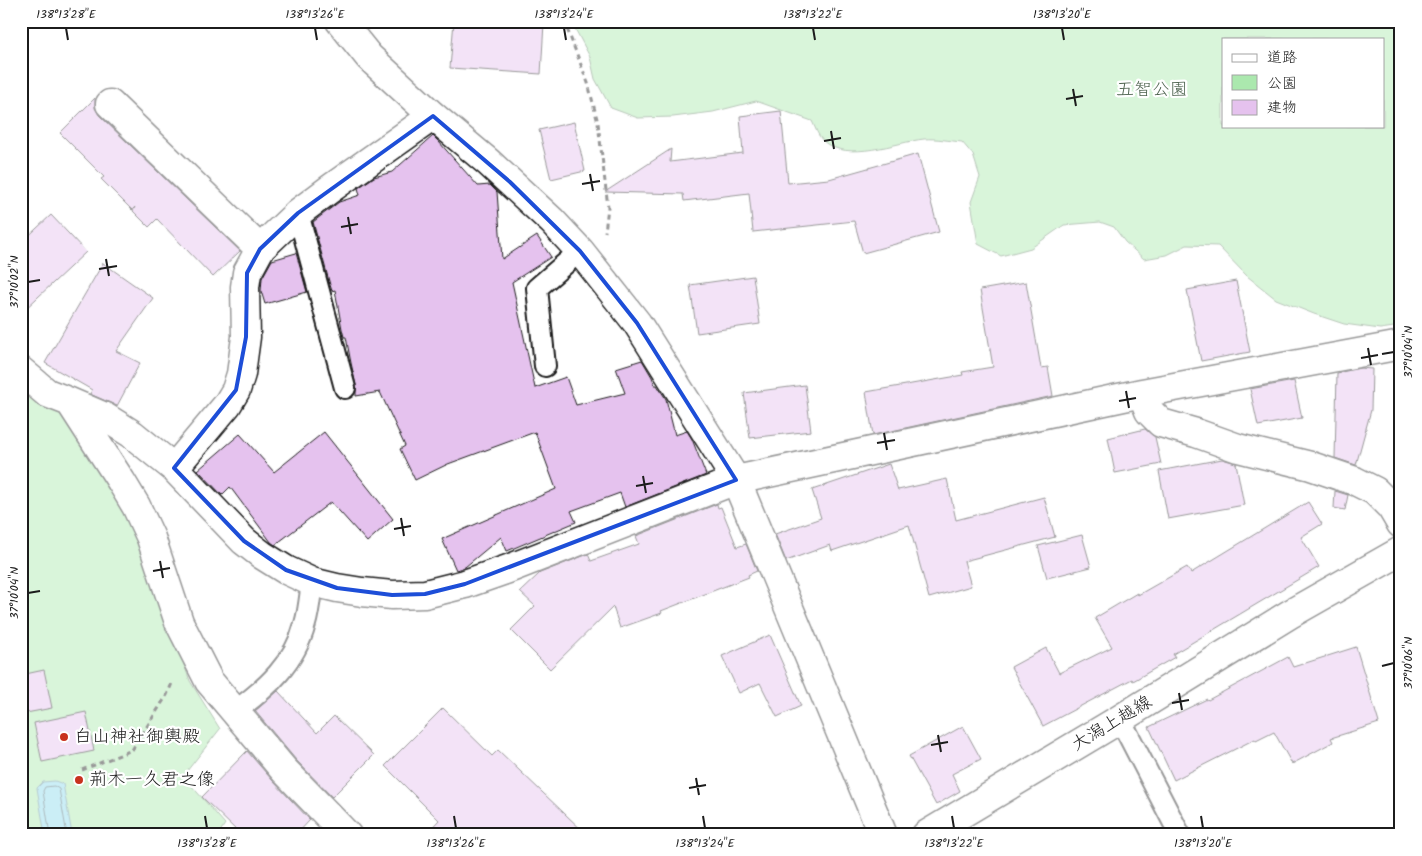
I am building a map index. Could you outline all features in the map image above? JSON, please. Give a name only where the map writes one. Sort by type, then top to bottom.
[{"type":"street","points":[[340,21],[369,57],[552,221],[580,251],[637,323],[736,480],[884,835]]},
{"type":"street","points":[[110,104],[260,249]]},
{"type":"street","points":[[174,468],[227,405],[236,390],[241,374],[246,338],[247,273],[260,249],[298,213],[433,116]]},
{"type":"street","points":[[21,371],[47,393],[105,417],[132,434],[174,468],[244,541],[286,570],[312,582],[353,591],[392,595],[425,594],[465,584],[736,480],[1142,393],[1401,345]]},
{"type":"street","points":[[1142,393],[1149,411],[1161,423],[1238,448],[1311,466],[1355,481],[1375,491],[1391,507],[1401,524]]},
{"type":"street","points":[[70,402],[122,481],[136,506],[151,538],[179,622],[209,681],[284,770],[347,835]]},
{"type":"street","name":"大潟上越線","points":[[926,835],[1120,720],[1290,614],[1401,551]]},
{"type":"lane","points":[[298,213],[345,388]]},
{"type":"lane","points":[[545,366],[537,288],[580,251]]},
{"type":"lane","points":[[234,712],[266,687],[284,668],[292,656],[305,624],[312,582]]},
{"type":"lane","points":[[1120,720],[1180,835]]},
{"type":"path","points":[[564,21],[588,83],[598,123],[608,207],[600,277]]},
{"type":"path","points":[[82,770],[132,750],[167,695],[189,641]]},
{"type":"highlighted area","points":[[433,116],[510,182],[580,251],[637,323],[736,480],[465,584],[425,594],[392,595],[337,588],[286,570],[244,541],[174,468],[236,390],[246,337],[247,273],[260,249],[298,213]]},
{"type":"green space","name":"五智公園","points":[[571,21],[1401,21],[1401,326],[1380,329],[1344,324],[1276,299],[1247,276],[1218,246],[1187,245],[1167,255],[1144,259],[1125,242],[1114,227],[1100,222],[1064,225],[1031,248],[1001,256],[978,244],[971,202],[980,177],[973,155],[962,142],[924,139],[859,151],[845,150],[833,147],[823,141],[812,121],[756,101],[713,112],[673,117],[638,118],[611,108],[595,79],[590,57]]},
{"type":"green space","points":[[21,373],[70,410],[126,507],[190,681],[220,729],[183,776],[225,824],[218,835],[21,835]]},
{"type":"water","points":[[55,781],[63,784],[72,834],[70,835],[45,835],[37,788],[43,782]]},
{"type":"building","points":[[454,21],[544,23],[541,74],[450,68]]},
{"type":"building","points":[[95,98],[95,108],[99,115],[240,251],[213,277],[157,219],[149,227],[133,211],[135,207],[132,210],[101,179],[104,177],[60,133]]},
{"type":"building","points":[[781,111],[788,183],[829,179],[918,154],[939,232],[863,253],[854,221],[753,232],[749,193],[684,201],[683,194],[605,192],[671,149],[670,162],[743,153],[740,116]]},
{"type":"building","points":[[574,122],[585,171],[551,179],[539,130]]},
{"type":"building","points":[[433,136],[478,186],[490,185],[497,192],[502,259],[537,236],[551,257],[512,282],[535,388],[566,377],[576,405],[625,393],[616,368],[642,360],[655,385],[657,385],[666,399],[675,435],[687,431],[706,475],[625,507],[620,493],[571,511],[576,522],[507,551],[501,537],[465,567],[456,570],[442,539],[556,489],[535,432],[448,464],[415,480],[400,449],[405,446],[380,392],[356,396],[356,385],[346,337],[344,337],[342,329],[335,290],[332,291],[330,285],[313,222],[339,202],[360,195],[358,188],[374,177],[392,172]]},
{"type":"building","points":[[51,215],[86,252],[21,313],[21,243]]},
{"type":"building","points":[[296,253],[307,292],[265,304],[261,291],[262,278],[272,260]]},
{"type":"building","points":[[103,263],[153,298],[116,351],[140,363],[117,406],[90,394],[92,390],[45,363]]},
{"type":"building","points":[[753,276],[760,324],[697,333],[690,285]]},
{"type":"building","points":[[1236,281],[1250,352],[1201,361],[1187,290]]},
{"type":"building","points":[[1026,282],[1041,368],[1048,367],[1053,396],[873,435],[866,392],[963,375],[962,372],[993,367],[980,290]]},
{"type":"building","points":[[1360,368],[1372,369],[1371,410],[1356,465],[1335,458],[1337,373]]},
{"type":"building","points":[[1294,381],[1302,418],[1258,426],[1250,389]]},
{"type":"building","points":[[805,385],[811,431],[750,438],[744,393]]},
{"type":"building","points":[[1145,429],[1155,437],[1161,464],[1115,473],[1108,438]]},
{"type":"building","points":[[324,432],[393,519],[367,542],[331,502],[275,545],[230,487],[222,495],[198,470],[240,434],[274,472]]},
{"type":"building","points":[[1222,459],[1236,463],[1244,505],[1168,519],[1159,471]]},
{"type":"building","points":[[889,464],[898,490],[947,479],[956,520],[1044,497],[1055,537],[964,561],[971,586],[929,598],[909,525],[832,551],[830,545],[786,561],[775,534],[821,518],[812,490]]},
{"type":"building","points":[[1335,491],[1348,495],[1345,510],[1334,508]]},
{"type":"building","points":[[1308,502],[1322,524],[1301,537],[1319,567],[1173,654],[1175,657],[1133,681],[1132,679],[1043,726],[1011,667],[1046,648],[1059,673],[1112,647],[1095,618],[1137,593],[1138,595],[1187,567],[1191,573]]},
{"type":"building","points":[[717,504],[718,508],[721,507],[737,547],[746,544],[757,571],[748,575],[749,577],[620,628],[613,607],[550,669],[511,630],[535,606],[520,592],[540,573],[588,554],[591,561],[639,544],[636,536]]},
{"type":"building","points":[[1082,535],[1091,567],[1047,578],[1038,546]]},
{"type":"building","points":[[770,635],[801,706],[777,717],[760,683],[739,693],[722,656]]},
{"type":"building","points":[[1356,647],[1379,723],[1331,738],[1333,742],[1292,764],[1274,732],[1256,741],[1255,739],[1174,780],[1149,727],[1208,700],[1288,657],[1293,667]]},
{"type":"building","points":[[44,670],[52,708],[21,714],[21,675]]},
{"type":"building","points":[[278,691],[317,733],[334,716],[374,755],[332,797],[296,760],[255,711]]},
{"type":"building","points":[[443,708],[492,756],[498,750],[587,835],[425,835],[439,820],[385,766]]},
{"type":"building","name":"白山神社御輿殿","points":[[86,712],[94,751],[42,762],[34,723]]},
{"type":"building","points":[[963,726],[981,759],[952,774],[960,791],[936,805],[909,756]]},
{"type":"building","points":[[247,751],[310,820],[296,835],[241,835],[202,797]]},
{"type":"place","name":"白山神社御輿殿","points":[[64,737]]},
{"type":"place","name":"荊木一久君之像","points":[[79,780]]}]
